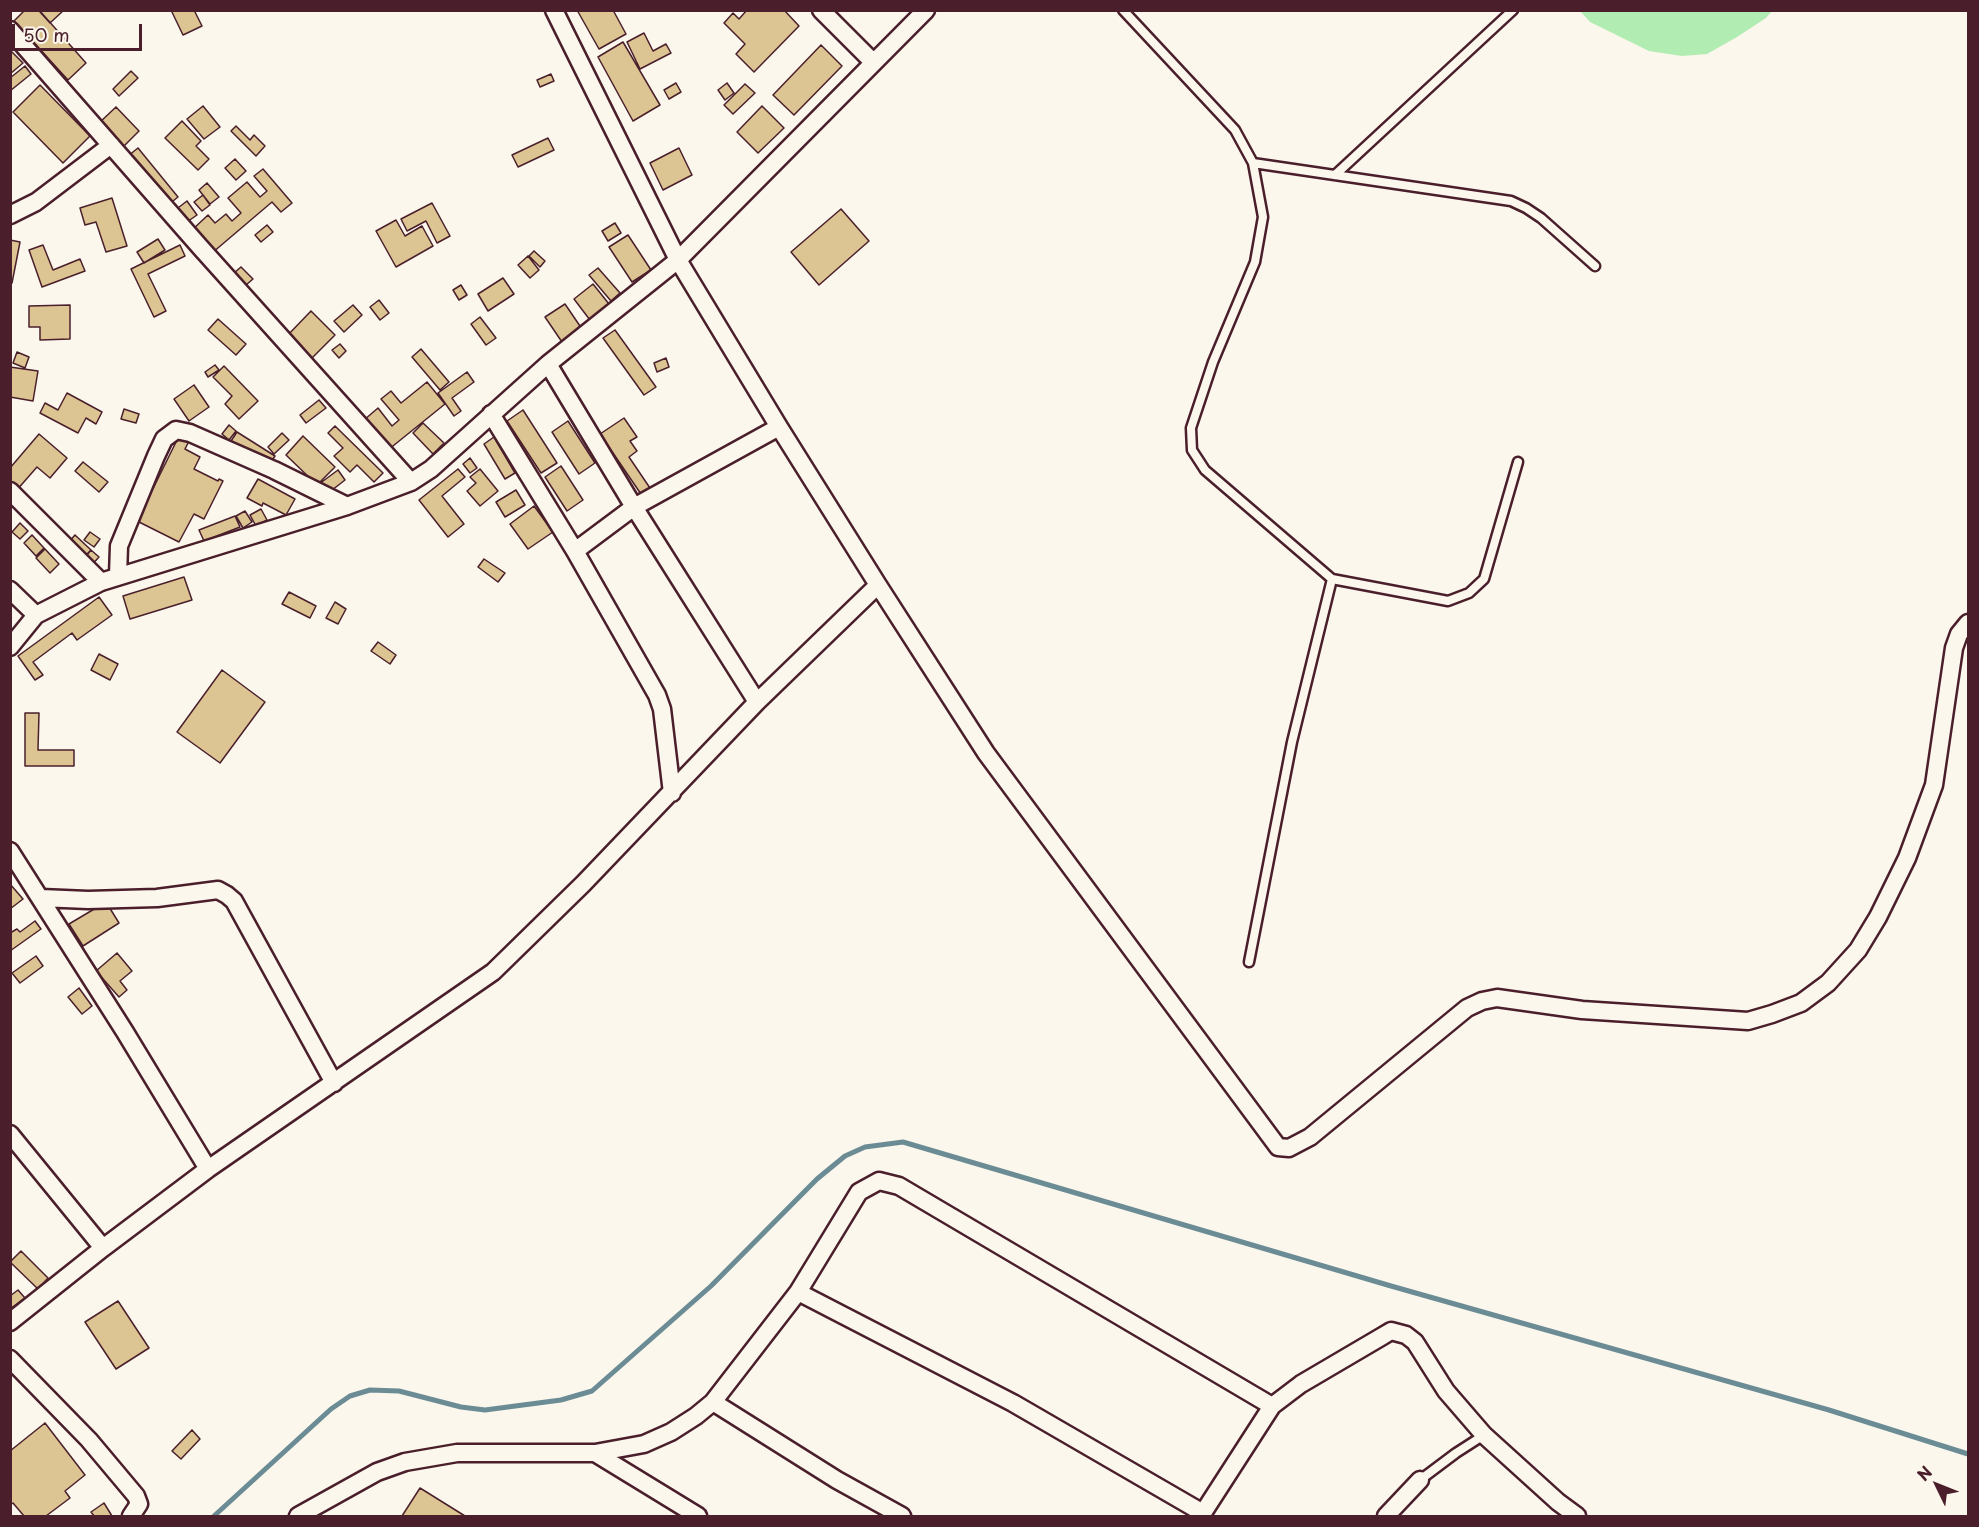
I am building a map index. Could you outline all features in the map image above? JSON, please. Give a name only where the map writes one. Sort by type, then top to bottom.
[{"type":"street","points":[[554,10],[678,260],[778,427],[878,585],[986,753],[1269,1138],[1278,1147],[1289,1148],[1310,1137],[1467,1008],[1482,1001],[1497,998],[1582,1010],[1748,1021],[1800,1003],[1828,983],[1858,950],[1878,917],[1907,858],[1934,785],[1954,648],[1959,634],[1968,623]]},
{"type":"street","points":[[821,10],[873,62]]},
{"type":"street","points":[[10,647],[36,615],[101,582],[347,506],[411,482],[431,469],[548,364],[678,260],[926,10]]},
{"type":"street","points":[[10,30],[411,482]]},
{"type":"street","points":[[10,215],[36,202],[111,145]]},
{"type":"street","points":[[548,364],[634,507],[757,702]]},
{"type":"street","points":[[490,414],[575,551],[657,695],[662,709],[672,793]]},
{"type":"street","points":[[575,551],[634,507],[778,427]]},
{"type":"street","points":[[118,576],[119,546],[160,447],[164,439],[176,430],[190,433],[274,470],[347,506]]},
{"type":"street","points":[[10,491],[101,582]]},
{"type":"street","points":[[10,1322],[208,1169],[493,972],[584,885],[757,702],[878,585]]},
{"type":"street","points":[[10,590],[36,615]]},
{"type":"street","points":[[10,851],[208,1169]]},
{"type":"street","points":[[41,898],[88,900],[157,898],[218,890],[227,895],[234,901],[334,1083]]},
{"type":"street","points":[[10,1134],[103,1248]]},
{"type":"street","points":[[298,1516],[377,1472],[405,1462],[456,1453],[595,1453],[644,1443],[671,1432],[713,1402],[798,1292],[859,1192],[879,1181],[899,1186],[1272,1406]]},
{"type":"street","points":[[798,1292],[1012,1402],[1202,1515],[1272,1406],[1301,1384],[1391,1331],[1406,1335],[1415,1342],[1446,1391],[1484,1435],[1558,1502],[1577,1516]]},
{"type":"street","points":[[10,1359],[89,1440],[136,1496],[139,1504],[131,1516]]},
{"type":"street","points":[[713,1402],[837,1480],[902,1516]]},
{"type":"street","points":[[595,1453],[698,1516]]},
{"type":"street","points":[[1386,1516],[1420,1480]]},
{"type":"street","points":[[1405,1516],[1407,1493]]},
{"type":"lane","points":[[1123,10],[1235,130],[1253,163],[1263,217],[1255,262],[1213,362],[1191,428],[1192,450],[1205,470],[1332,579],[1448,601],[1469,593],[1484,579],[1518,462]]},
{"type":"lane","points":[[1335,175],[1513,10]]},
{"type":"lane","points":[[1253,163],[1511,201],[1541,218],[1595,266]]},
{"type":"lane","points":[[1249,962],[1292,742],[1332,579]]},
{"type":"lane","points":[[1420,1480],[1484,1435]]},
{"type":"green space","points":[[1580,11],[1772,11],[1766,18],[1707,54],[1682,56],[1649,51],[1590,22]]},
{"type":"building","points":[[25,10],[39,10],[86,63],[68,80],[14,21]]},
{"type":"building","points":[[42,10],[64,10],[50,23],[40,12]]},
{"type":"building","points":[[171,10],[194,10],[202,26],[183,35]]},
{"type":"building","points":[[577,10],[613,10],[626,34],[599,49]]},
{"type":"building","points":[[747,10],[784,10],[799,26],[754,72],[736,54],[745,44],[724,23],[733,13],[739,19]]},
{"type":"building","points":[[644,33],[653,51],[666,44],[671,53],[640,69],[627,42]]},
{"type":"building","points":[[623,42],[660,105],[633,121],[598,57]]},
{"type":"building","points":[[821,45],[842,66],[794,115],[773,95]]},
{"type":"building","points":[[10,50],[23,63],[10,74]]},
{"type":"building","points":[[25,66],[31,74],[10,91],[10,78]]},
{"type":"building","points":[[131,71],[138,78],[119,96],[113,89]]},
{"type":"building","points":[[551,74],[554,81],[540,87],[537,80]]},
{"type":"building","points":[[676,83],[681,92],[669,99],[664,90]]},
{"type":"building","points":[[727,83],[734,93],[725,100],[718,90]]},
{"type":"building","points":[[745,84],[755,93],[733,114],[724,105]]},
{"type":"building","points":[[40,85],[90,136],[63,163],[13,112]]},
{"type":"building","points":[[203,106],[220,127],[204,139],[187,119]]},
{"type":"building","points":[[762,106],[784,128],[758,153],[737,132]]},
{"type":"building","points":[[116,107],[139,131],[123,147],[99,123]]},
{"type":"building","points":[[182,121],[201,141],[196,146],[209,159],[198,170],[165,138]]},
{"type":"building","points":[[236,126],[250,140],[254,135],[265,146],[256,156],[231,131]]},
{"type":"building","points":[[548,138],[554,150],[518,167],[512,155]]},
{"type":"building","points":[[138,148],[178,197],[168,205],[128,156]]},
{"type":"building","points":[[679,148],[692,175],[663,190],[650,163]]},
{"type":"building","points":[[235,159],[246,171],[236,180],[225,168]]},
{"type":"building","points":[[263,169],[292,203],[281,212],[272,202],[212,253],[192,230],[208,215],[215,223],[226,214],[232,221],[241,213],[228,198],[247,182],[260,197],[267,191],[254,176]]},
{"type":"building","points":[[207,183],[219,197],[210,204],[199,190]]},
{"type":"building","points":[[203,195],[210,205],[202,211],[194,202]]},
{"type":"building","points":[[112,198],[127,246],[106,252],[96,222],[85,225],[80,208]]},
{"type":"building","points":[[187,201],[197,215],[184,224],[174,211]]},
{"type":"building","points":[[432,203],[450,236],[437,243],[426,221],[407,231],[401,219]]},
{"type":"building","points":[[841,209],[869,241],[819,285],[791,252]]},
{"type":"building","points":[[396,220],[405,236],[422,226],[433,246],[396,267],[376,231]]},
{"type":"building","points":[[615,223],[621,233],[608,241],[602,231]]},
{"type":"building","points":[[267,225],[273,232],[261,242],[255,235]]},
{"type":"building","points":[[628,235],[651,270],[632,282],[609,247]]},
{"type":"building","points":[[158,239],[165,250],[144,263],[137,252]]},
{"type":"building","points":[[10,240],[20,242],[12,283],[10,283]]},
{"type":"building","points":[[43,245],[53,270],[80,259],[85,271],[42,287],[29,250]]},
{"type":"building","points":[[180,245],[185,256],[148,274],[166,311],[154,317],[131,269]]},
{"type":"building","points":[[534,251],[545,261],[540,267],[529,256]]},
{"type":"building","points":[[528,256],[539,270],[530,278],[518,265]]},
{"type":"building","points":[[241,267],[253,279],[246,285],[234,273]]},
{"type":"building","points":[[598,268],[620,293],[611,301],[589,275]]},
{"type":"building","points":[[503,278],[514,294],[488,311],[478,294]]},
{"type":"building","points":[[593,284],[609,304],[590,320],[574,299]]},
{"type":"building","points":[[461,285],[467,295],[459,300],[453,290]]},
{"type":"building","points":[[379,300],[389,313],[380,320],[370,307]]},
{"type":"building","points":[[565,304],[582,329],[562,342],[545,317]]},
{"type":"building","points":[[70,305],[70,339],[40,340],[40,327],[29,327],[29,306]]},
{"type":"building","points":[[353,305],[362,315],[344,332],[334,321]]},
{"type":"building","points":[[311,311],[335,335],[309,361],[286,337]]},
{"type":"building","points":[[480,317],[496,338],[486,345],[471,324]]},
{"type":"building","points":[[218,319],[246,344],[236,355],[208,330]]},
{"type":"building","points":[[615,330],[656,387],[644,395],[603,338]]},
{"type":"building","points":[[340,344],[346,351],[339,358],[332,350]]},
{"type":"building","points":[[421,349],[449,382],[440,390],[412,357]]},
{"type":"building","points":[[17,352],[29,357],[25,368],[13,363]]},
{"type":"building","points":[[666,358],[669,367],[657,372],[654,363]]},
{"type":"building","points":[[215,365],[219,370],[208,377],[205,372]]},
{"type":"building","points":[[224,366],[258,401],[239,419],[225,404],[232,396],[213,377]]},
{"type":"building","points":[[10,367],[38,371],[33,401],[10,397]]},
{"type":"building","points":[[467,372],[474,382],[452,398],[461,411],[454,416],[438,393]]},
{"type":"building","points":[[427,382],[445,404],[388,450],[364,420],[378,408],[392,426],[399,420],[381,399],[391,391],[401,403]]},
{"type":"building","points":[[194,385],[209,407],[189,421],[174,399]]},
{"type":"building","points":[[67,393],[102,412],[96,424],[86,418],[78,433],[40,413],[45,403],[58,410]]},
{"type":"building","points":[[319,400],[326,408],[306,423],[300,415]]},
{"type":"building","points":[[124,409],[139,414],[136,423],[121,419]]},
{"type":"building","points":[[523,410],[557,463],[541,473],[507,421]]},
{"type":"building","points":[[624,418],[637,437],[630,441],[637,451],[629,457],[652,491],[643,497],[600,434]]},
{"type":"building","points":[[568,421],[595,463],[579,474],[552,432]]},
{"type":"building","points":[[423,423],[444,443],[433,454],[413,433]]},
{"type":"building","points":[[229,425],[236,431],[229,440],[222,434]]},
{"type":"building","points":[[335,426],[383,473],[374,482],[357,465],[350,472],[334,456],[343,448],[328,433]]},
{"type":"building","points":[[237,432],[275,456],[269,465],[231,441]]},
{"type":"building","points":[[282,433],[289,440],[274,454],[268,447]]},
{"type":"building","points":[[39,434],[67,458],[50,478],[37,467],[16,491],[10,486],[10,468]]},
{"type":"building","points":[[180,434],[190,439],[185,449],[200,457],[194,469],[218,481],[219,479],[223,481],[204,519],[194,514],[179,542],[137,521]]},
{"type":"building","points":[[303,436],[335,467],[317,485],[286,455]]},
{"type":"building","points":[[494,437],[515,473],[505,479],[484,444]]},
{"type":"building","points":[[470,458],[477,468],[470,473],[463,464]]},
{"type":"building","points":[[83,462],[108,482],[99,492],[75,471]]},
{"type":"building","points":[[561,466],[583,500],[567,511],[545,477]]},
{"type":"building","points":[[458,469],[465,477],[442,496],[464,524],[448,537],[419,500]]},
{"type":"building","points":[[480,469],[498,491],[480,506],[467,491],[476,483],[470,477]]},
{"type":"building","points":[[338,470],[345,480],[327,494],[319,484]]},
{"type":"building","points":[[258,479],[295,499],[286,515],[263,503],[262,506],[247,498]]},
{"type":"building","points":[[516,490],[525,505],[505,517],[496,502]]},
{"type":"building","points":[[534,506],[553,532],[528,549],[510,524]]},
{"type":"building","points":[[261,509],[267,520],[256,526],[250,515]]},
{"type":"building","points":[[245,511],[252,522],[243,528],[236,516]]},
{"type":"building","points":[[235,516],[240,527],[204,541],[199,530]]},
{"type":"building","points":[[20,523],[28,531],[20,539],[12,532]]},
{"type":"building","points":[[90,532],[100,539],[94,547],[84,540]]},
{"type":"building","points":[[32,535],[44,548],[36,556],[24,543]]},
{"type":"building","points":[[75,535],[91,550],[82,559],[67,544]]},
{"type":"building","points":[[45,549],[59,564],[50,573],[36,558]]},
{"type":"building","points":[[91,550],[99,557],[90,567],[83,560]]},
{"type":"building","points":[[484,559],[505,573],[498,582],[478,567]]},
{"type":"building","points":[[184,577],[192,600],[130,619],[123,596]]},
{"type":"building","points":[[289,592],[316,606],[310,618],[282,604]]},
{"type":"building","points":[[99,597],[112,615],[77,640],[72,633],[33,662],[43,675],[35,680],[18,656]]},
{"type":"building","points":[[335,602],[346,609],[338,624],[326,618]]},
{"type":"building","points":[[378,642],[396,655],[390,664],[371,651]]},
{"type":"building","points":[[99,654],[118,664],[110,680],[91,670]]},
{"type":"building","points":[[222,670],[265,702],[220,763],[177,732]]},
{"type":"building","points":[[25,713],[39,713],[38,750],[74,750],[74,766],[25,766]]},
{"type":"building","points":[[10,884],[23,899],[10,909]]},
{"type":"building","points":[[106,902],[119,923],[83,946],[69,924]]},
{"type":"building","points":[[35,921],[41,929],[10,951],[10,933],[17,929],[20,932]]},
{"type":"building","points":[[117,953],[132,971],[120,981],[127,990],[119,997],[96,971]]},
{"type":"building","points":[[36,956],[43,966],[20,983],[12,973]]},
{"type":"building","points":[[79,988],[92,1006],[82,1014],[68,997]]},
{"type":"building","points":[[21,1251],[48,1278],[38,1289],[10,1262]]},
{"type":"building","points":[[18,1290],[25,1298],[10,1309],[10,1296]]},
{"type":"building","points":[[118,1301],[149,1348],[116,1369],[85,1322]]},
{"type":"building","points":[[45,1423],[85,1475],[65,1491],[70,1498],[46,1516],[24,1516],[13,1503],[10,1505],[10,1451]]},
{"type":"building","points":[[192,1430],[200,1439],[181,1459],[172,1451]]},
{"type":"building","points":[[420,1488],[465,1516],[402,1516]]},
{"type":"building","points":[[104,1503],[112,1516],[94,1516],[91,1512]]},
{"type":"waterway","points":[[214,1516],[331,1409],[350,1396],[370,1390],[399,1391],[461,1407],[485,1410],[561,1400],[592,1391],[711,1286],[817,1179],[845,1156],[865,1147],[903,1142],[1391,1286],[1829,1410],[1968,1454]]}]
